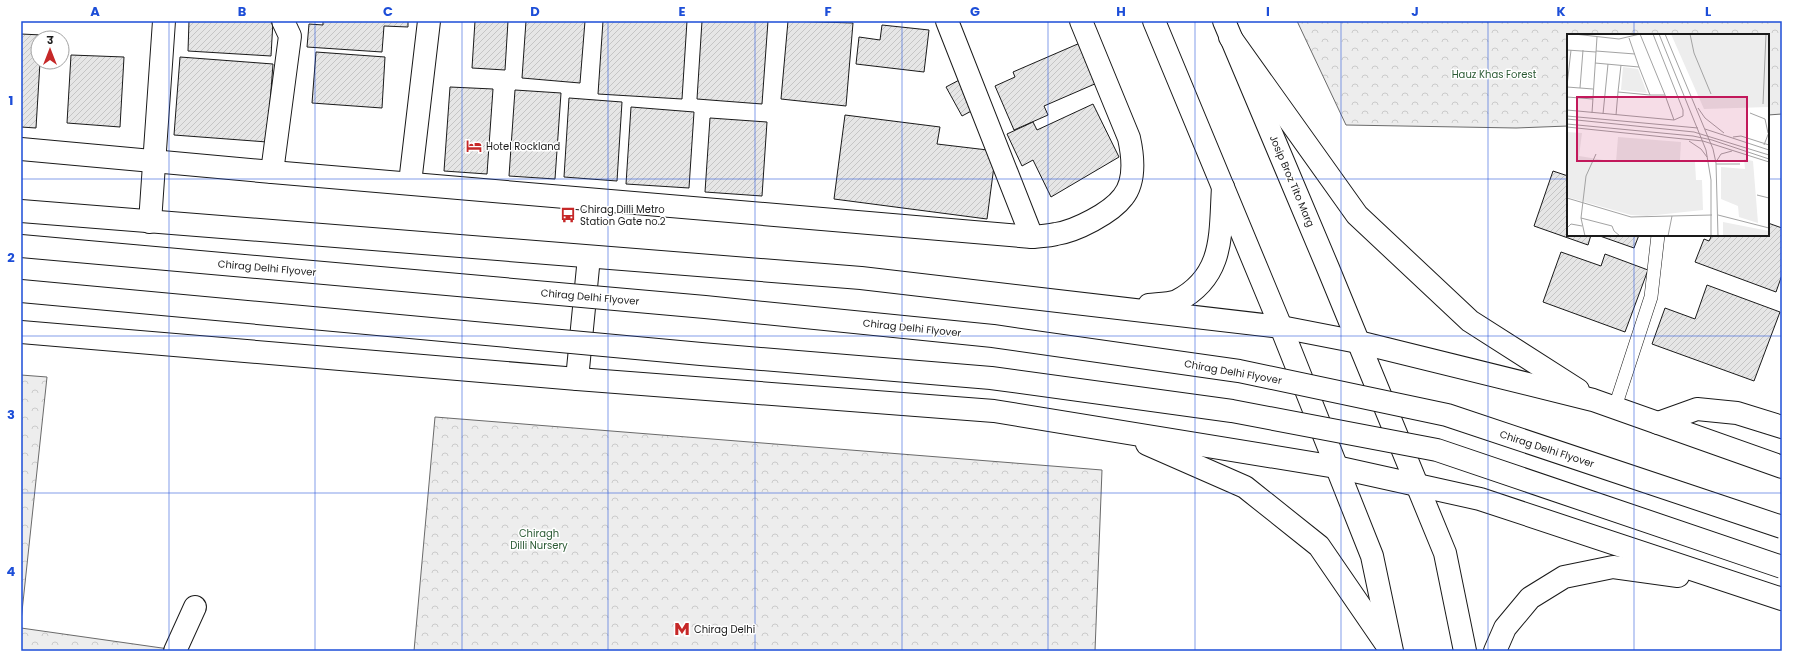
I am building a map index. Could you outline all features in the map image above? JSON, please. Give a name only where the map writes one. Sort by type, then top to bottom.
[{"type":"main road","points":[[150,222],[164,21]]},
{"type":"main road","points":[[272,172],[290,36],[283,21]]},
{"type":"main road","points":[[410,183],[429,21]]},
{"type":"main road","points":[[947,21],[1032,236]]},
{"type":"main road","points":[[21,148],[272,172],[1032,236],[1058,234],[1085,224],[1106,212],[1124,197],[1131,179],[1133,154],[1129,138],[1081,21]]},
{"type":"main road","points":[[1154,21],[1280,327],[1372,556],[1392,651]]},
{"type":"main road","points":[[1227,29],[1357,215],[1470,321],[1593,400]]},
{"type":"main road","name":"Josip Broz Tito Marg","points":[[1227,29],[1358,342],[1444,553],[1465,651]]},
{"type":"main road","points":[[1126,309],[1176,301],[1204,281],[1218,253],[1222,188]]},
{"type":"main road","points":[[21,211],[861,278],[1280,327],[1358,342],[1593,400],[1782,467]]},
{"type":"main road","name":"Chirag Delhi Flyover","points":[[21,246],[978,334],[1239,371],[1447,415],[1782,527]]},
{"type":"main road","points":[[578,379],[589,257]]},
{"type":"main road","points":[[21,291],[701,354],[991,378],[1232,411],[1437,450],[1782,567]]},
{"type":"main road","points":[[21,332],[578,379],[994,411],[1336,466],[1480,499],[1782,599]]},
{"type":"main road","points":[[1658,423],[1697,409],[1737,413],[1782,427]]},
{"type":"main road","points":[[1118,431],[1245,486],[1303,532],[1319,546],[1392,651]]},
{"type":"main road","points":[[1495,651],[1505,628],[1530,598],[1564,577],[1613,566],[1734,584]]},
{"type":"main road","points":[[175,651],[195,606]]},
{"type":"lane","points":[[1615,408],[1651,297],[1658,236]]},
{"type":"green space","name":"Hauz Khas Forest","points":[[1297,21],[1782,21],[1782,114],[1769,115],[1769,34],[1567,34],[1567,126],[1516,128],[1346,125]]},
{"type":"green space","points":[[21,375],[47,377],[21,621]]},
{"type":"green space","name":"Chiragh Dilli Nursery","points":[[435,417],[1102,470],[1095,651],[414,651]]},
{"type":"green space","points":[[21,628],[183,651],[21,651]]},
{"type":"building","points":[[189,21],[273,21],[271,56],[188,51]]},
{"type":"building","points":[[323,21],[408,21],[408,27],[384,26],[382,52],[307,47],[309,24],[323,25]]},
{"type":"building","points":[[475,21],[508,21],[505,70],[472,68]]},
{"type":"building","points":[[526,21],[585,21],[580,83],[522,78]]},
{"type":"building","points":[[603,21],[687,21],[682,99],[598,94]]},
{"type":"building","points":[[702,21],[768,21],[762,104],[697,99]]},
{"type":"building","points":[[788,21],[853,23],[846,106],[781,99]]},
{"type":"building","points":[[882,25],[929,30],[924,72],[856,64],[859,37],[880,40]]},
{"type":"building","points":[[21,34],[30,34],[30,70],[40,70],[36,128],[21,127]]},
{"type":"building","points":[[1080,43],[1097,83],[1044,106],[1048,115],[1014,130],[995,86],[1015,77],[1013,72]]},
{"type":"building","points":[[316,52],[385,57],[382,108],[312,103]]},
{"type":"building","points":[[71,55],[124,57],[120,127],[67,123]]},
{"type":"building","points":[[180,57],[273,64],[267,142],[174,135]]},
{"type":"building","points":[[963,78],[979,107],[962,116],[946,87]]},
{"type":"building","points":[[450,87],[493,89],[487,174],[444,171]]},
{"type":"building","points":[[515,90],[561,93],[555,179],[509,176]]},
{"type":"building","points":[[569,98],[622,102],[617,181],[564,177]]},
{"type":"building","points":[[1093,104],[1119,157],[1051,197],[1033,160],[1022,166],[1007,134],[1033,122],[1037,130]]},
{"type":"building","points":[[631,107],[694,112],[689,188],[626,184]]},
{"type":"building","points":[[845,115],[940,127],[937,144],[996,151],[987,219],[834,199]]},
{"type":"building","points":[[710,118],[767,122],[762,196],[705,192]]},
{"type":"building","points":[[1553,171],[1567,176],[1567,236],[1591,236],[1588,245],[1534,226]]},
{"type":"building","points":[[1769,223],[1782,228],[1782,275],[1776,292],[1695,262],[1704,239],[1709,241],[1712,236],[1769,236]]},
{"type":"building","points":[[1600,236],[1639,236],[1634,248]]},
{"type":"building","points":[[1561,252],[1601,266],[1605,254],[1648,270],[1625,332],[1543,302]]},
{"type":"building","points":[[1707,285],[1780,312],[1754,381],[1652,344],[1665,308],[1695,319]]},
{"type":"place","name":"Hotel Rockland","points":[[474,146]]},
{"type":"place","name":"Chirag Dilli Metro Station Gate no.2","points":[[568,215]]},
{"type":"place","name":"Chirag Delhi","points":[[682,629]]}]
